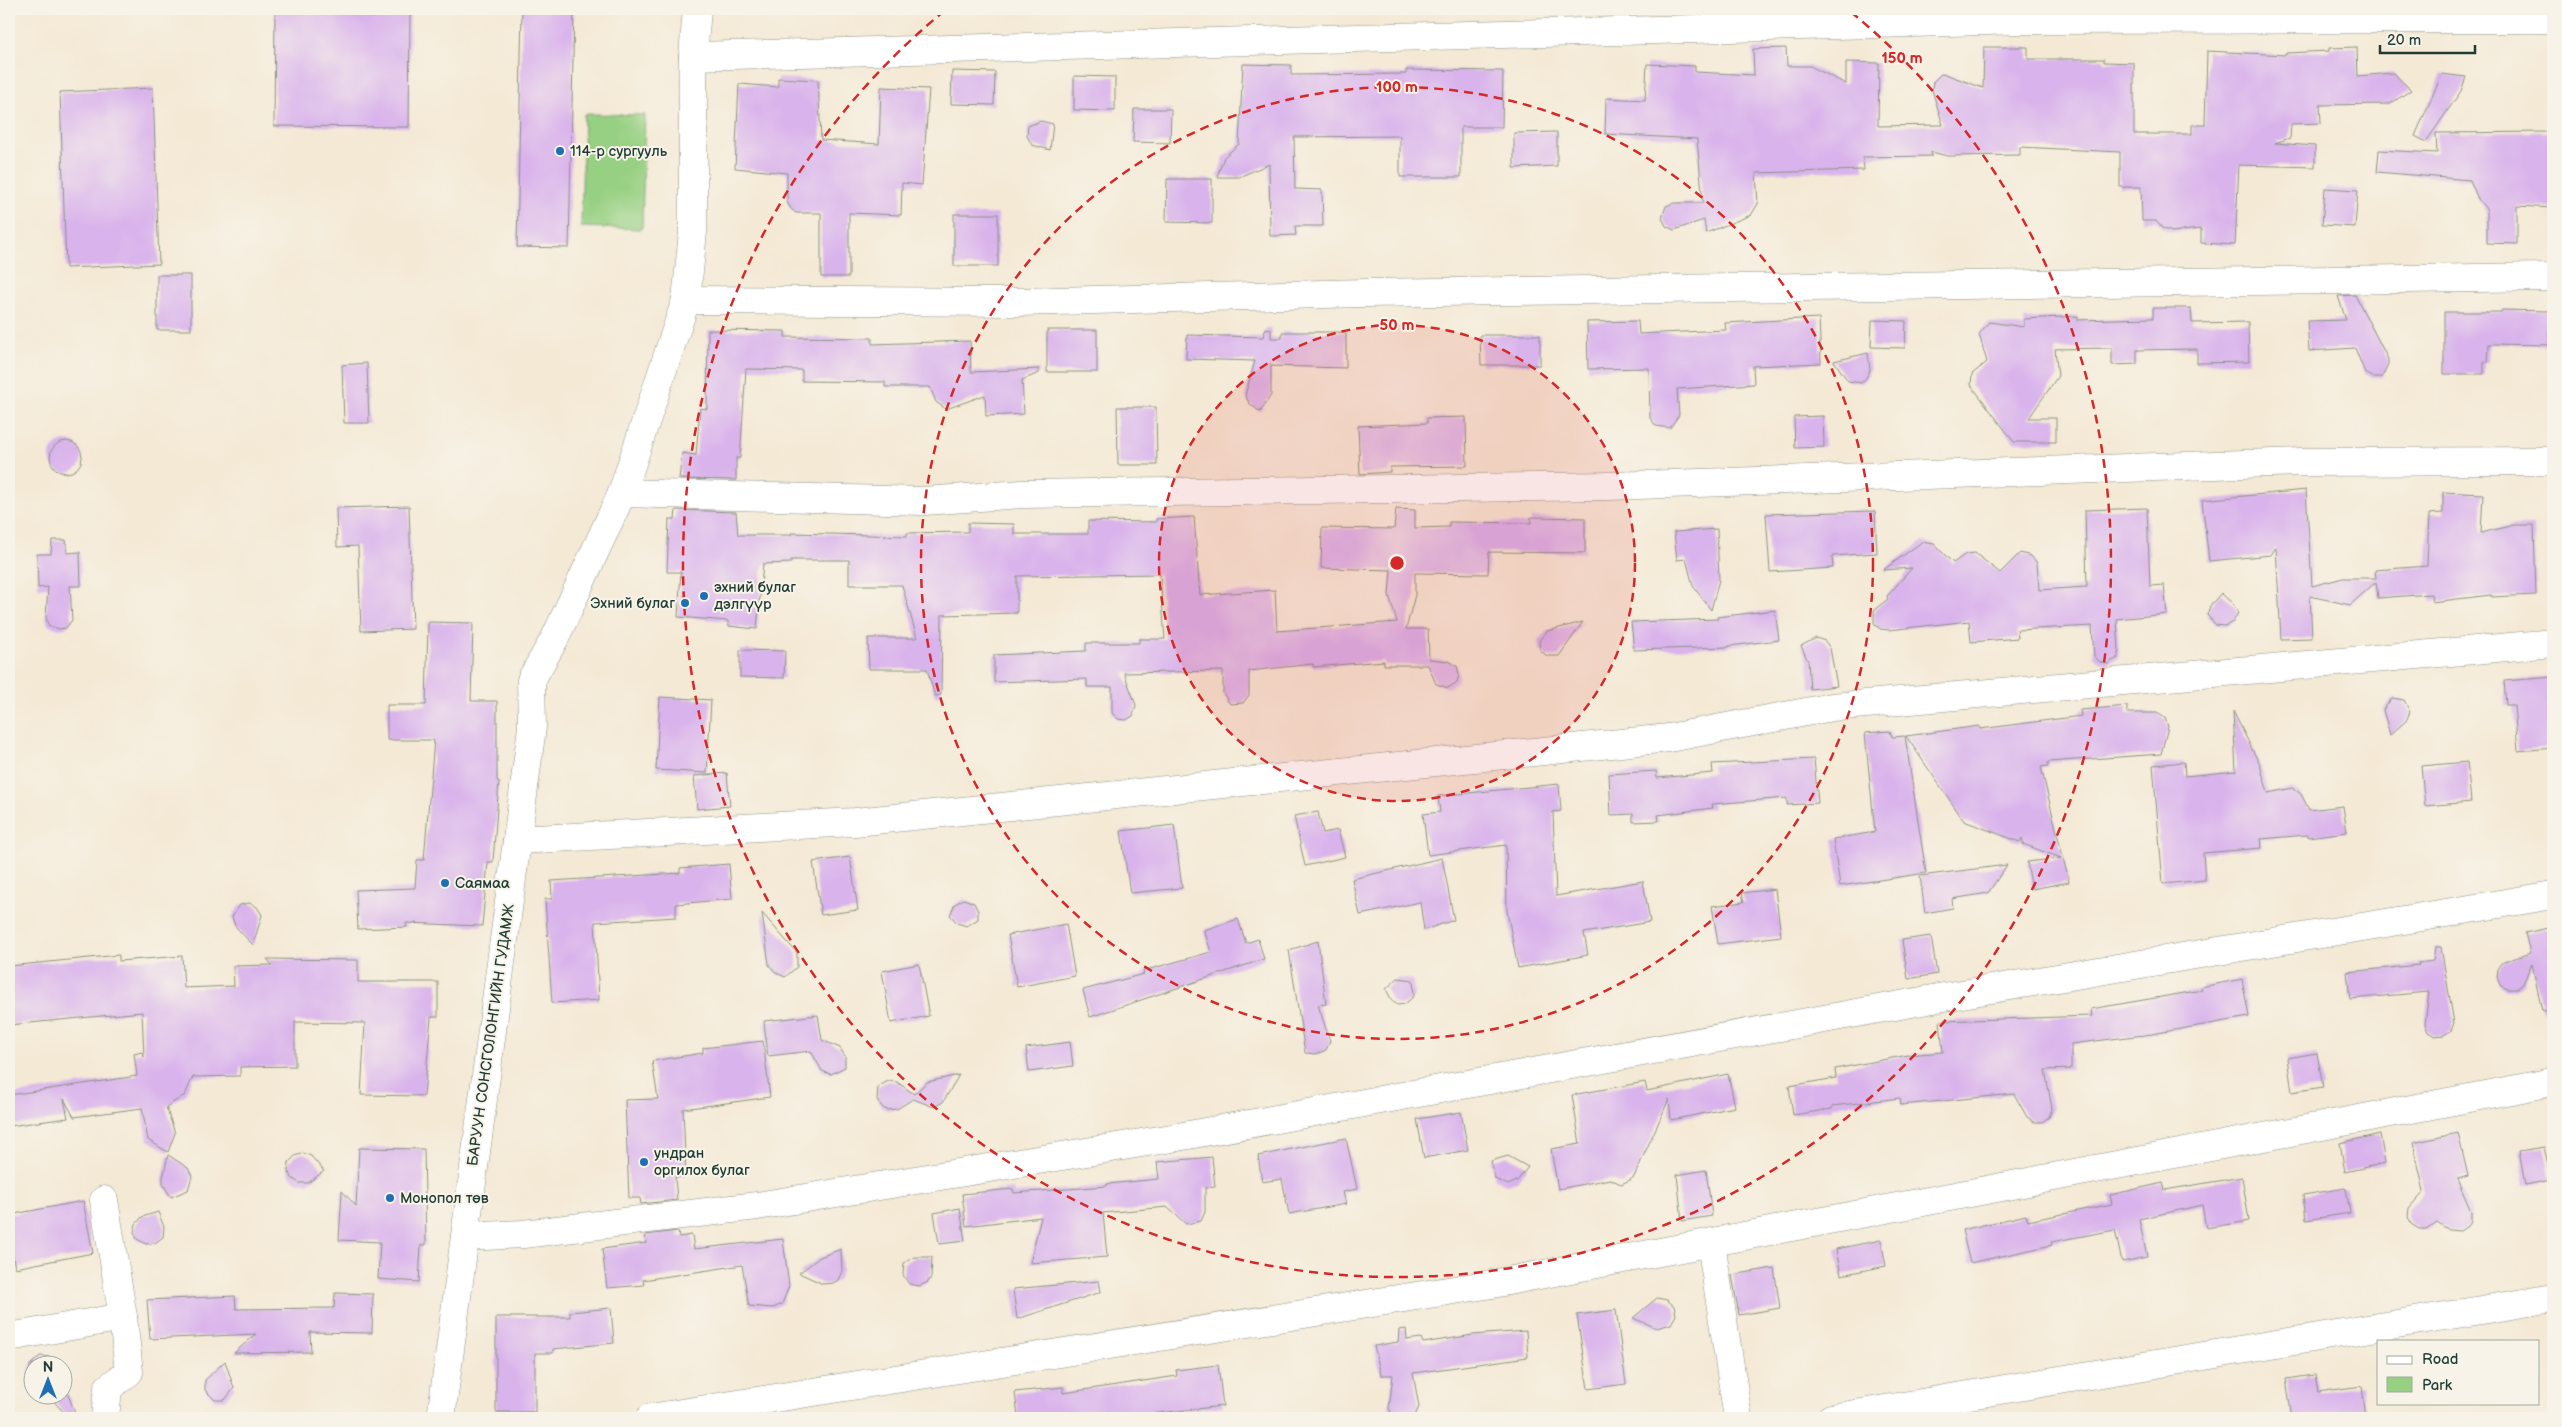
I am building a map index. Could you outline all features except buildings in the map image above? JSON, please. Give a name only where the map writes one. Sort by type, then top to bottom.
[{"type":"street","name":"БАРУУН СОНСГОЛОНГИЙН ГУДАМЖ","points":[[441,1418],[532,727],[532,680],[555,638],[622,493],[686,300],[694,232],[694,56],[696,9]]},
{"type":"street","points":[[694,56],[2023,20],[2553,19]]},
{"type":"street","points":[[686,300],[1017,302],[1385,293],[2553,277]]},
{"type":"street","points":[[622,493],[924,501],[1022,494],[1610,486],[2301,462],[2553,461]]},
{"type":"street","points":[[517,840],[855,822],[1670,738],[1832,707],[2553,643]]},
{"type":"street","points":[[465,1237],[523,1234],[757,1206],[1172,1138],[1944,997],[2553,895]]},
{"type":"street","points":[[650,1418],[1482,1286],[1949,1199],[2202,1147],[2553,1082]]},
{"type":"street","points":[[104,1200],[124,1317],[129,1372],[108,1388],[105,1418]]},
{"type":"street","points":[[1711,1243],[1738,1418]]},
{"type":"street","points":[[1831,1418],[2553,1298]]},
{"type":"street","points":[[9,1337],[124,1317]]},
{"type":"green space","points":[[584,114],[645,115],[642,229],[581,227]]},
{"type":"place","name":"114-р сургууль","points":[[560,151]]},
{"type":"place","name":"эхний булаг дэлгүүр","points":[[704,596]]},
{"type":"place","name":"Эхний булаг","points":[[685,603]]},
{"type":"place","name":"Саямаа","points":[[445,883]]},
{"type":"place","name":"ундран оргилох булаг","points":[[644,1162]]},
{"type":"place","name":"Монопол төв","points":[[390,1198]]}]
